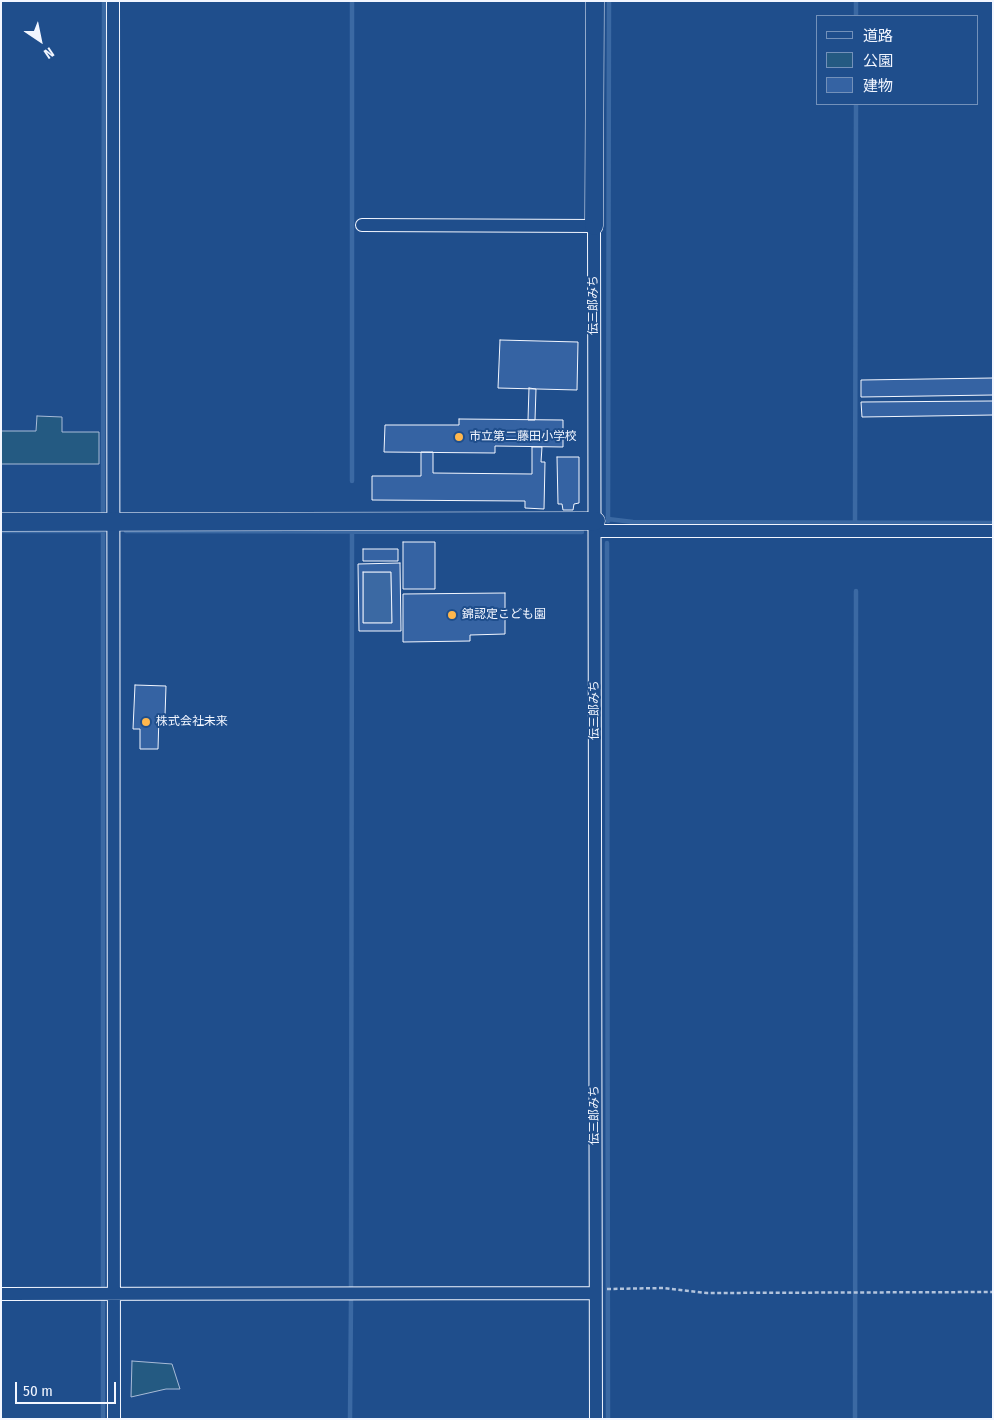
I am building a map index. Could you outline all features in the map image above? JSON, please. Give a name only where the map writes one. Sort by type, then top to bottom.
[{"type":"street","points":[[113,1],[107,522],[107,1293],[114,1419]]},
{"type":"street","name":"伝三郎みち","points":[[595,1],[596,1419]]},
{"type":"street","points":[[362,225],[594,226]]},
{"type":"street","points":[[1,522],[993,531]]},
{"type":"street","points":[[1,1294],[595,1293]]},
{"type":"path","points":[[617,1289],[664,1288],[707,1293],[993,1292]]},
{"type":"green space","points":[[37,416],[62,417],[62,432],[99,432],[99,464],[1,464],[1,431],[36,431]]},
{"type":"green space","points":[[132,1361],[172,1364],[180,1389],[166,1389],[131,1397]]},
{"type":"shaded area","points":[[363,572],[391,572],[392,623],[363,623]]},
{"type":"building","points":[[500,340],[578,342],[577,390],[498,388]]},
{"type":"building","points":[[993,378],[993,395],[861,397],[861,380]]},
{"type":"building","points":[[529,388],[536,389],[535,420],[528,420]]},
{"type":"building","points":[[993,401],[993,415],[862,417],[861,402]]},
{"type":"building","points":[[459,419],[563,420],[563,447],[495,446],[495,453],[384,452],[385,425],[459,425]]},
{"type":"building","points":[[532,447],[542,447],[541,462],[545,462],[544,509],[525,508],[525,501],[372,500],[372,476],[421,476],[421,452],[433,452],[433,473],[532,474]]},
{"type":"building","points":[[557,457],[579,457],[579,503],[574,504],[573,510],[563,510],[562,504],[558,504]]},
{"type":"building","points":[[403,542],[435,542],[435,589],[403,589]]},
{"type":"building","points":[[363,549],[398,549],[398,561],[363,561]]},
{"type":"building","points":[[400,563],[401,631],[359,631],[358,564]],"holes":[[[363,572],[391,572],[392,623],[363,623]]]},
{"type":"building","points":[[505,593],[505,634],[470,635],[470,641],[403,642],[403,594]]},
{"type":"building","name":"株式会社未来","points":[[135,685],[166,686],[165,716],[159,716],[158,749],[140,749],[140,729],[133,729]]},
{"type":"waterway","points":[[103,517],[104,1]]},
{"type":"waterway","points":[[352,1],[352,481]]},
{"type":"waterway","points":[[608,521],[609,1]]},
{"type":"waterway","points":[[856,1],[856,15]]},
{"type":"waterway","points":[[855,524],[856,105]]},
{"type":"waterway","points":[[608,519],[633,522],[993,523]]},
{"type":"waterway","points":[[103,525],[103,1419]]},
{"type":"waterway","points":[[351,1288],[352,530]]},
{"type":"waterway","points":[[1,531],[104,531]]},
{"type":"waterway","points":[[126,531],[582,532]]},
{"type":"waterway","points":[[607,543],[608,1419]]},
{"type":"waterway","points":[[855,1419],[856,591]]},
{"type":"waterway","points":[[350,1419],[351,1299]]},
{"type":"place","name":"市立第二藤田小学校","points":[[459,437]]},
{"type":"place","name":"錦認定こども園","points":[[452,615]]},
{"type":"place","name":"株式会社未来","points":[[146,722]]}]
